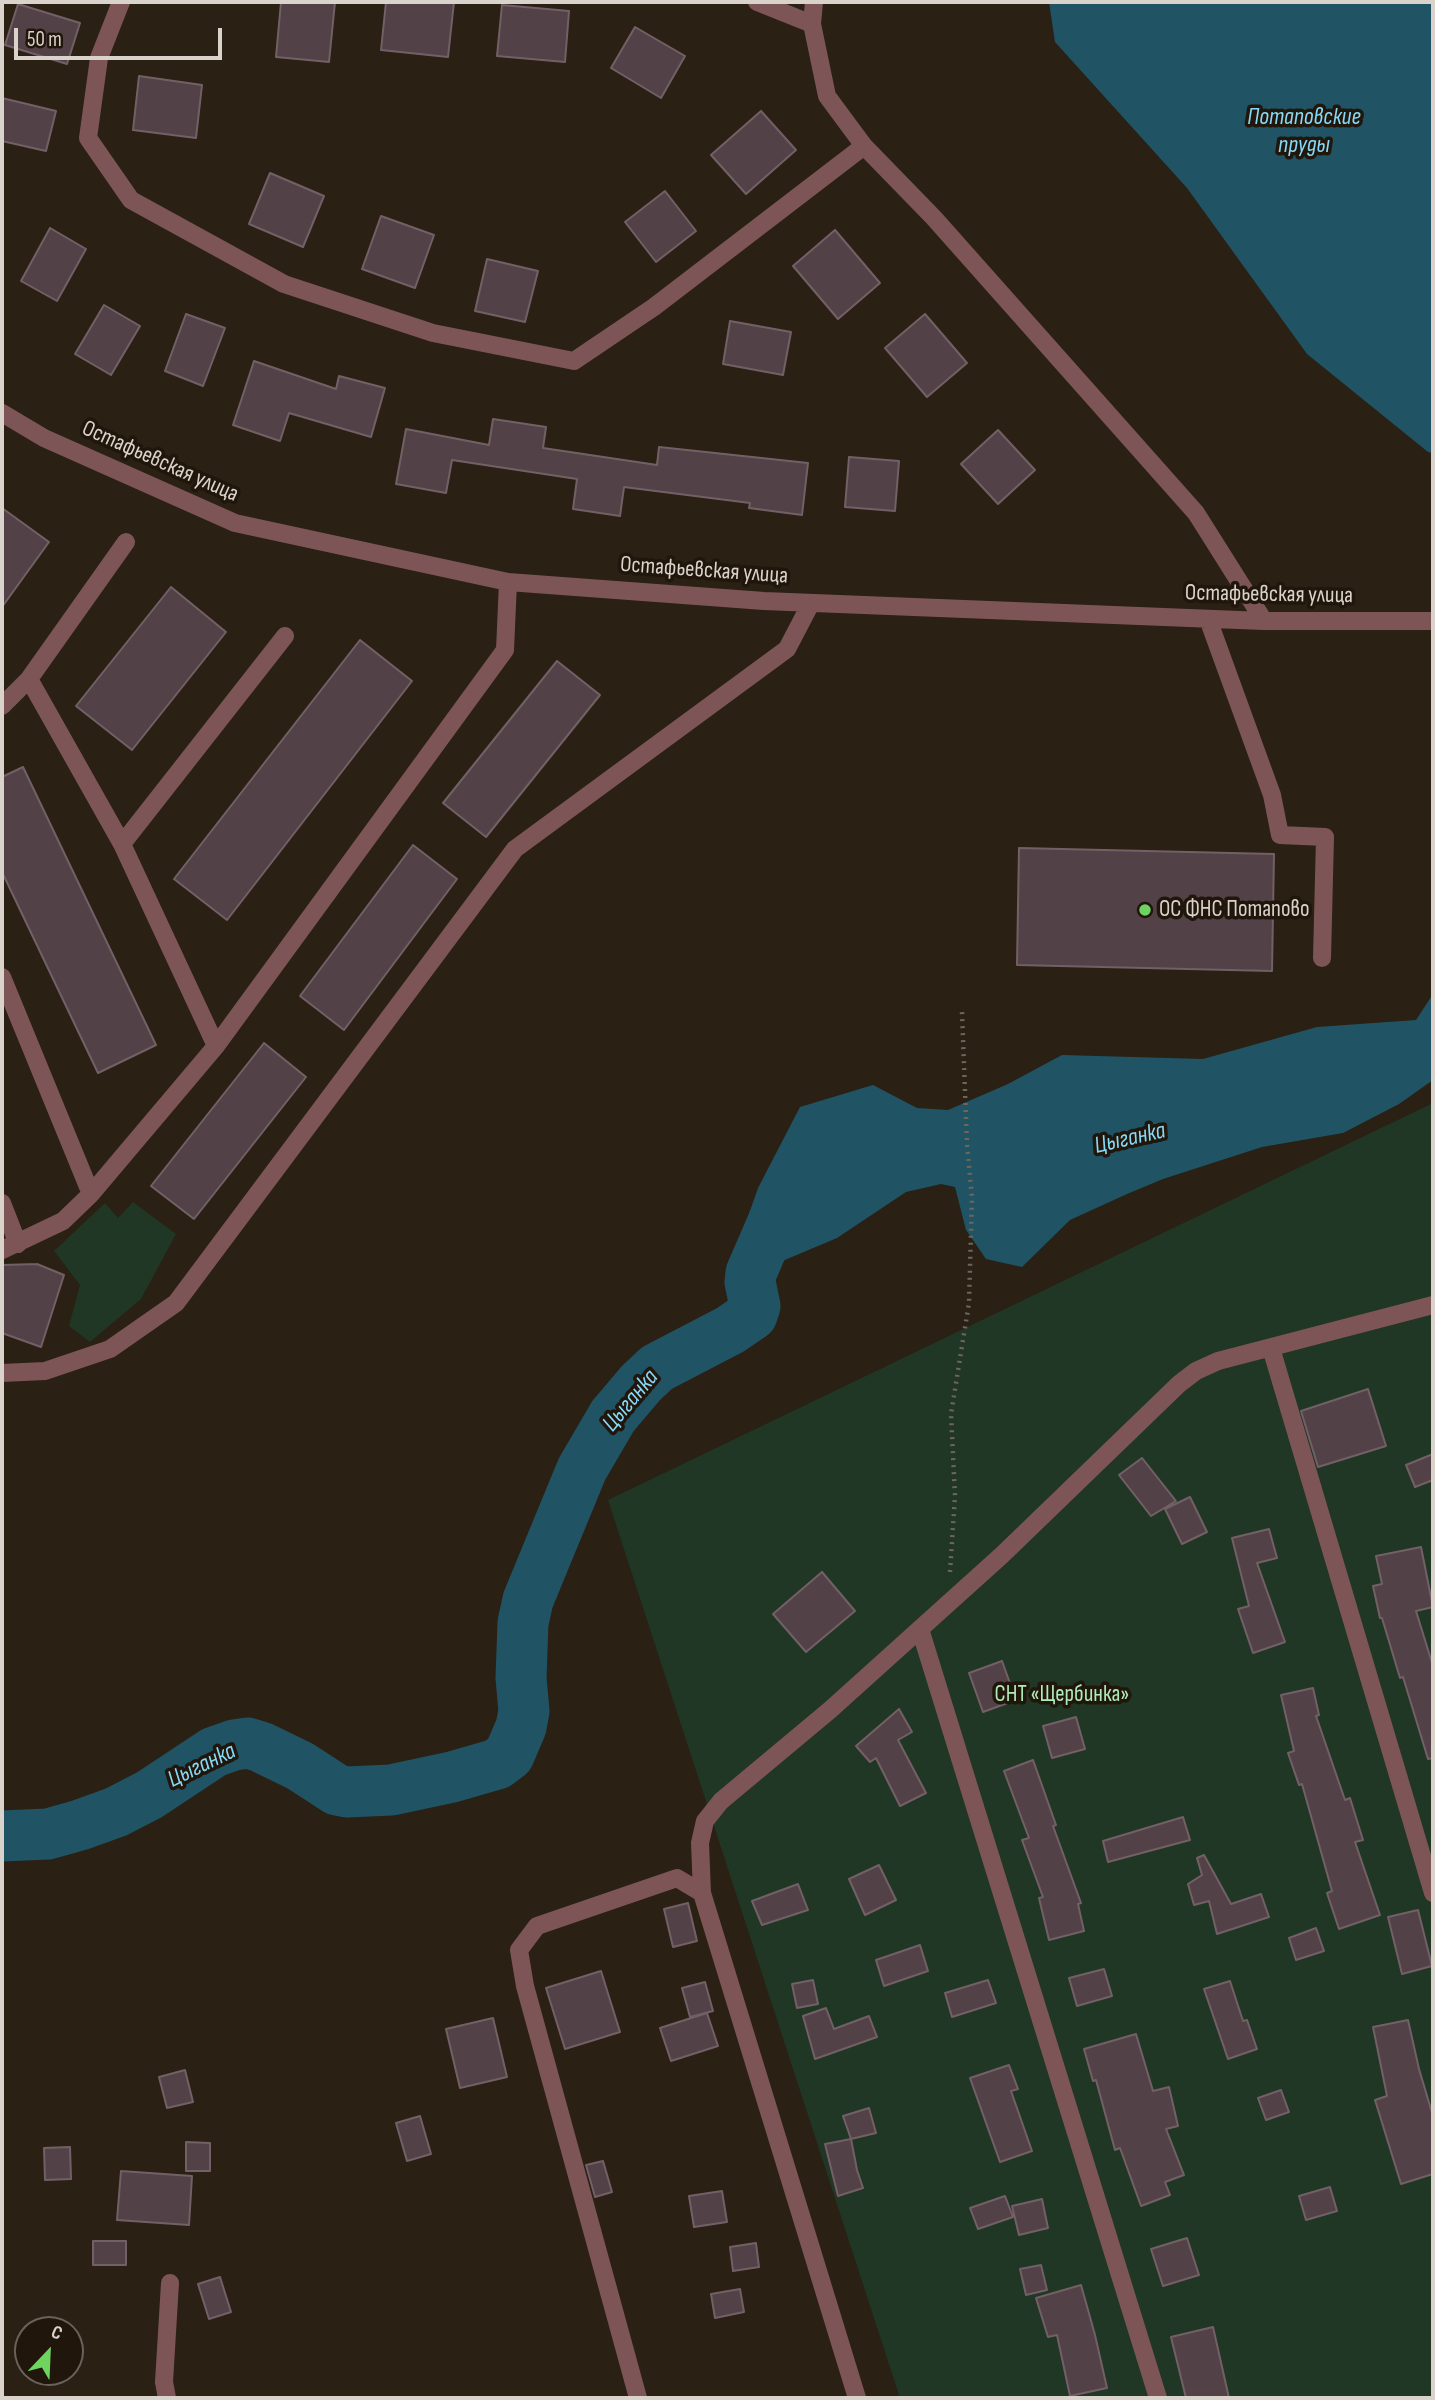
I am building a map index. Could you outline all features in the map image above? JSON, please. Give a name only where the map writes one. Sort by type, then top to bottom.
[{"type":"street","points":[[121,2],[99,58],[88,138],[131,200],[284,284],[433,333],[574,361],[654,307],[864,146]]},
{"type":"street","points":[[757,2],[812,24]]},
{"type":"street","points":[[814,2],[812,24],[827,96],[864,146],[934,218],[1196,513],[1264,621]]},
{"type":"street","name":"Остафьевская улица","points":[[2,413],[44,438],[235,523],[508,582],[811,603],[1264,621],[1433,621]]},
{"type":"street","points":[[2,706],[29,679],[126,542]]},
{"type":"street","points":[[2,1203],[10,1247],[63,1221],[92,1194],[216,1046],[505,650],[508,582]]},
{"type":"street","points":[[2,1373],[45,1371],[110,1349],[176,1303],[515,849],[787,649],[811,603]]},
{"type":"street","points":[[1208,619],[1272,795],[1280,835],[1325,837],[1322,958]]},
{"type":"street","points":[[122,844],[285,636]]},
{"type":"street","points":[[29,679],[122,844],[216,1046]]},
{"type":"street","points":[[2,977],[92,1194]]},
{"type":"street","points":[[857,2398],[702,1893],[700,1843],[705,1821],[721,1801],[830,1710],[1002,1555],[1179,1384],[1196,1371],[1218,1360],[1433,1305]]},
{"type":"street","points":[[1271,1348],[1433,1893]]},
{"type":"street","points":[[920,1629],[1158,2398]]},
{"type":"street","points":[[638,2398],[525,1986],[519,1950],[537,1926],[677,1878],[702,1893]]},
{"type":"street","points":[[167,2398],[164,2382],[170,2283]]},
{"type":"path","points":[[947,1604],[955,1496],[951,1414],[970,1303],[972,1198],[962,1012]]},
{"type":"green space","name":"СНТ «Щербинка»","points":[[1433,1103],[1433,2398],[900,2398],[608,1500]]},
{"type":"green space","points":[[133,1202],[176,1234],[141,1299],[90,1342],[69,1326],[80,1285],[54,1251],[105,1203],[118,1218]]},
{"type":"water","name":"Потаповские пруды","points":[[1049,2],[1433,2],[1433,453],[1428,452],[1307,354],[1187,188],[1055,42]]},
{"type":"water","points":[[1433,994],[1433,1080],[1399,1104],[1343,1133],[1262,1147],[1163,1179],[1127,1194],[1070,1220],[1022,1267],[986,1259],[966,1230],[955,1187],[941,1184],[906,1192],[837,1238],[780,1262],[759,1253],[744,1228],[758,1188],[800,1107],[873,1085],[917,1108],[948,1110],[1008,1084],[1062,1055],[1203,1059],[1317,1027],[1416,1020]]},
{"type":"building","points":[[281,2],[335,2],[329,62],[276,57]]},
{"type":"building","points":[[386,2],[454,2],[448,57],[381,50]]},
{"type":"building","points":[[18,4],[80,23],[67,64],[5,45]]},
{"type":"building","points":[[502,5],[569,11],[565,62],[497,56]]},
{"type":"building","points":[[635,27],[685,56],[661,98],[611,68]]},
{"type":"building","points":[[139,76],[202,85],[196,138],[133,130]]},
{"type":"building","points":[[2,98],[56,111],[46,151],[2,141]]},
{"type":"building","points":[[761,111],[796,150],[746,194],[711,155]]},
{"type":"building","points":[[270,173],[324,196],[303,247],[249,224]]},
{"type":"building","points":[[665,191],[696,231],[656,262],[625,222]]},
{"type":"building","points":[[381,216],[434,235],[415,288],[362,269]]},
{"type":"building","points":[[50,228],[86,249],[57,301],[21,281]]},
{"type":"building","points":[[835,230],[880,283],[838,319],[793,266]]},
{"type":"building","points":[[487,259],[538,271],[525,322],[475,311]]},
{"type":"building","points":[[104,305],[140,326],[111,375],[75,354]]},
{"type":"building","points":[[186,314],[225,328],[203,386],[165,371]]},
{"type":"building","points":[[925,314],[967,363],[927,397],[885,348]]},
{"type":"building","points":[[730,321],[791,332],[783,375],[723,364]]},
{"type":"building","points":[[254,361],[336,389],[339,376],[385,388],[371,437],[289,413],[280,441],[233,425]]},
{"type":"building","points":[[493,419],[546,427],[543,448],[657,465],[659,447],[808,463],[802,515],[749,508],[750,503],[624,487],[620,516],[573,509],[577,479],[452,460],[446,493],[396,484],[406,429],[489,445]]},
{"type":"building","points":[[998,430],[1035,470],[998,504],[961,464]]},
{"type":"building","points":[[849,457],[899,461],[895,511],[845,507]]},
{"type":"building","points":[[2,508],[49,542],[2,607]]},
{"type":"building","points":[[171,587],[226,632],[132,750],[76,706]]},
{"type":"building","points":[[360,640],[412,681],[227,920],[174,879]]},
{"type":"building","points":[[557,661],[600,695],[486,837],[443,803]]},
{"type":"building","points":[[23,767],[156,1045],[98,1073],[2,872],[2,777]]},
{"type":"building","points":[[413,845],[457,879],[344,1030],[300,996]]},
{"type":"building","name":"ОС ФНС Потапово","points":[[1019,848],[1274,854],[1272,971],[1017,965]]},
{"type":"building","points":[[264,1043],[306,1077],[194,1219],[151,1186]]},
{"type":"building","points":[[37,1264],[64,1275],[41,1347],[2,1333],[2,1265]]},
{"type":"building","points":[[1368,1389],[1386,1446],[1318,1467],[1301,1411]]},
{"type":"building","points":[[1433,1454],[1433,1480],[1415,1487],[1406,1465]]},
{"type":"building","points":[[1142,1458],[1176,1501],[1151,1516],[1119,1475]]},
{"type":"building","points":[[1190,1497],[1207,1532],[1182,1544],[1165,1509]]},
{"type":"building","points":[[1269,1529],[1277,1558],[1257,1563],[1285,1642],[1253,1653],[1238,1609],[1249,1606],[1232,1538]]},
{"type":"building","points":[[1421,1547],[1433,1607],[1416,1611],[1433,1666],[1433,1758],[1428,1759],[1403,1677],[1400,1678],[1380,1618],[1373,1586],[1382,1584],[1376,1556]]},
{"type":"building","points":[[822,1572],[855,1611],[806,1652],[773,1614]]},
{"type":"building","points":[[1002,1661],[1016,1700],[983,1712],[969,1673]]},
{"type":"building","points":[[1313,1688],[1319,1715],[1316,1716],[1345,1800],[1350,1798],[1363,1840],[1355,1842],[1380,1915],[1339,1929],[1327,1893],[1332,1891],[1302,1784],[1299,1785],[1288,1753],[1294,1751],[1281,1695]]},
{"type":"building","points":[[899,1709],[912,1732],[898,1740],[926,1793],[900,1806],[876,1758],[870,1762],[856,1746]]},
{"type":"building","points":[[1076,1717],[1085,1749],[1052,1758],[1043,1726]]},
{"type":"building","points":[[1033,1760],[1081,1903],[1078,1904],[1084,1931],[1049,1940],[1039,1898],[1043,1897],[1022,1840],[1029,1838],[1004,1771]]},
{"type":"building","points":[[1183,1817],[1190,1840],[1108,1862],[1103,1841]]},
{"type":"building","points":[[1204,1855],[1231,1904],[1261,1894],[1269,1917],[1217,1934],[1209,1901],[1194,1905],[1188,1884],[1202,1875],[1197,1858]]},
{"type":"building","points":[[879,1865],[896,1900],[865,1915],[849,1879]]},
{"type":"building","points":[[798,1884],[808,1910],[762,1925],[752,1901]]},
{"type":"building","points":[[688,1903],[697,1941],[673,1947],[664,1909]]},
{"type":"building","points":[[1418,1910],[1432,1966],[1402,1974],[1388,1917]]},
{"type":"building","points":[[1316,1928],[1324,1951],[1296,1960],[1289,1938]]},
{"type":"building","points":[[920,1945],[928,1971],[884,1986],[876,1960]]},
{"type":"building","points":[[1104,1969],[1112,1996],[1077,2006],[1069,1978]]},
{"type":"building","points":[[601,1971],[620,2032],[565,2049],[546,1988]]},
{"type":"building","points":[[813,1980],[818,2004],[797,2008],[792,1984]]},
{"type":"building","points":[[988,1980],[996,2003],[952,2017],[945,1993]]},
{"type":"building","points":[[1230,1981],[1243,2021],[1247,2020],[1257,2049],[1228,2059],[1204,1989]]},
{"type":"building","points":[[705,1982],[713,2011],[690,2017],[682,1988]]},
{"type":"building","points":[[826,2008],[834,2029],[869,2016],[877,2037],[815,2059],[803,2016]]},
{"type":"building","points":[[707,2013],[718,2046],[671,2061],[660,2028]]},
{"type":"building","points":[[493,2018],[507,2077],[460,2088],[446,2029]]},
{"type":"building","points":[[1408,2020],[1433,2116],[1433,2174],[1401,2184],[1375,2100],[1387,2096],[1373,2027]]},
{"type":"building","points":[[1136,2034],[1153,2091],[1169,2087],[1178,2126],[1166,2129],[1184,2175],[1165,2182],[1170,2195],[1141,2206],[1120,2148],[1115,2150],[1096,2080],[1093,2081],[1084,2049]]},
{"type":"building","points":[[1009,2065],[1018,2089],[1011,2091],[1032,2151],[1000,2162],[970,2078]]},
{"type":"building","points":[[185,2070],[193,2102],[167,2108],[159,2077]]},
{"type":"building","points":[[1281,2090],[1289,2112],[1266,2120],[1258,2098]]},
{"type":"building","points":[[869,2108],[876,2133],[851,2139],[843,2116]]},
{"type":"building","points":[[420,2116],[431,2154],[407,2161],[396,2123]]},
{"type":"building","points":[[851,2139],[863,2188],[838,2196],[825,2144]]},
{"type":"building","points":[[186,2142],[210,2143],[210,2171],[186,2171]]},
{"type":"building","points":[[70,2147],[71,2179],[45,2180],[44,2148]]},
{"type":"building","points":[[603,2161],[612,2192],[595,2197],[586,2165]]},
{"type":"building","points":[[121,2171],[192,2176],[189,2225],[117,2220]]},
{"type":"building","points":[[1330,2187],[1337,2211],[1306,2220],[1299,2196]]},
{"type":"building","points":[[722,2191],[727,2222],[694,2227],[689,2196]]},
{"type":"building","points":[[1005,2196],[1013,2217],[978,2229],[970,2208]]},
{"type":"building","points":[[1042,2199],[1048,2228],[1019,2235],[1012,2206]]},
{"type":"building","points":[[1187,2238],[1199,2275],[1163,2286],[1151,2249]]},
{"type":"building","points":[[93,2241],[126,2241],[126,2265],[93,2265]]},
{"type":"building","points":[[756,2243],[759,2267],[733,2271],[730,2247]]},
{"type":"building","points":[[1041,2265],[1047,2290],[1026,2295],[1020,2269]]},
{"type":"building","points":[[220,2277],[231,2312],[209,2319],[198,2284]]},
{"type":"building","points":[[1081,2285],[1107,2388],[1070,2396],[1057,2335],[1048,2337],[1036,2298]]},
{"type":"building","points":[[740,2289],[744,2312],[715,2318],[711,2294]]},
{"type":"building","points":[[1213,2327],[1229,2398],[1186,2398],[1171,2337]]},
{"type":"waterway","name":"Цыганка","points":[[2,1836],[48,1834],[116,1812],[149,1795],[214,1752],[234,1745],[248,1743],[261,1747],[300,1766],[337,1790],[347,1792],[391,1790],[452,1777],[497,1764],[509,1755],[521,1727],[524,1711],[521,1678],[523,1623],[528,1600],[582,1469],[613,1416],[657,1368],[730,1330],[752,1315],[755,1306],[751,1273],[787,1190]]},
{"type":"place","name":"ОС ФНС Потапово","points":[[1145,910]]}]
